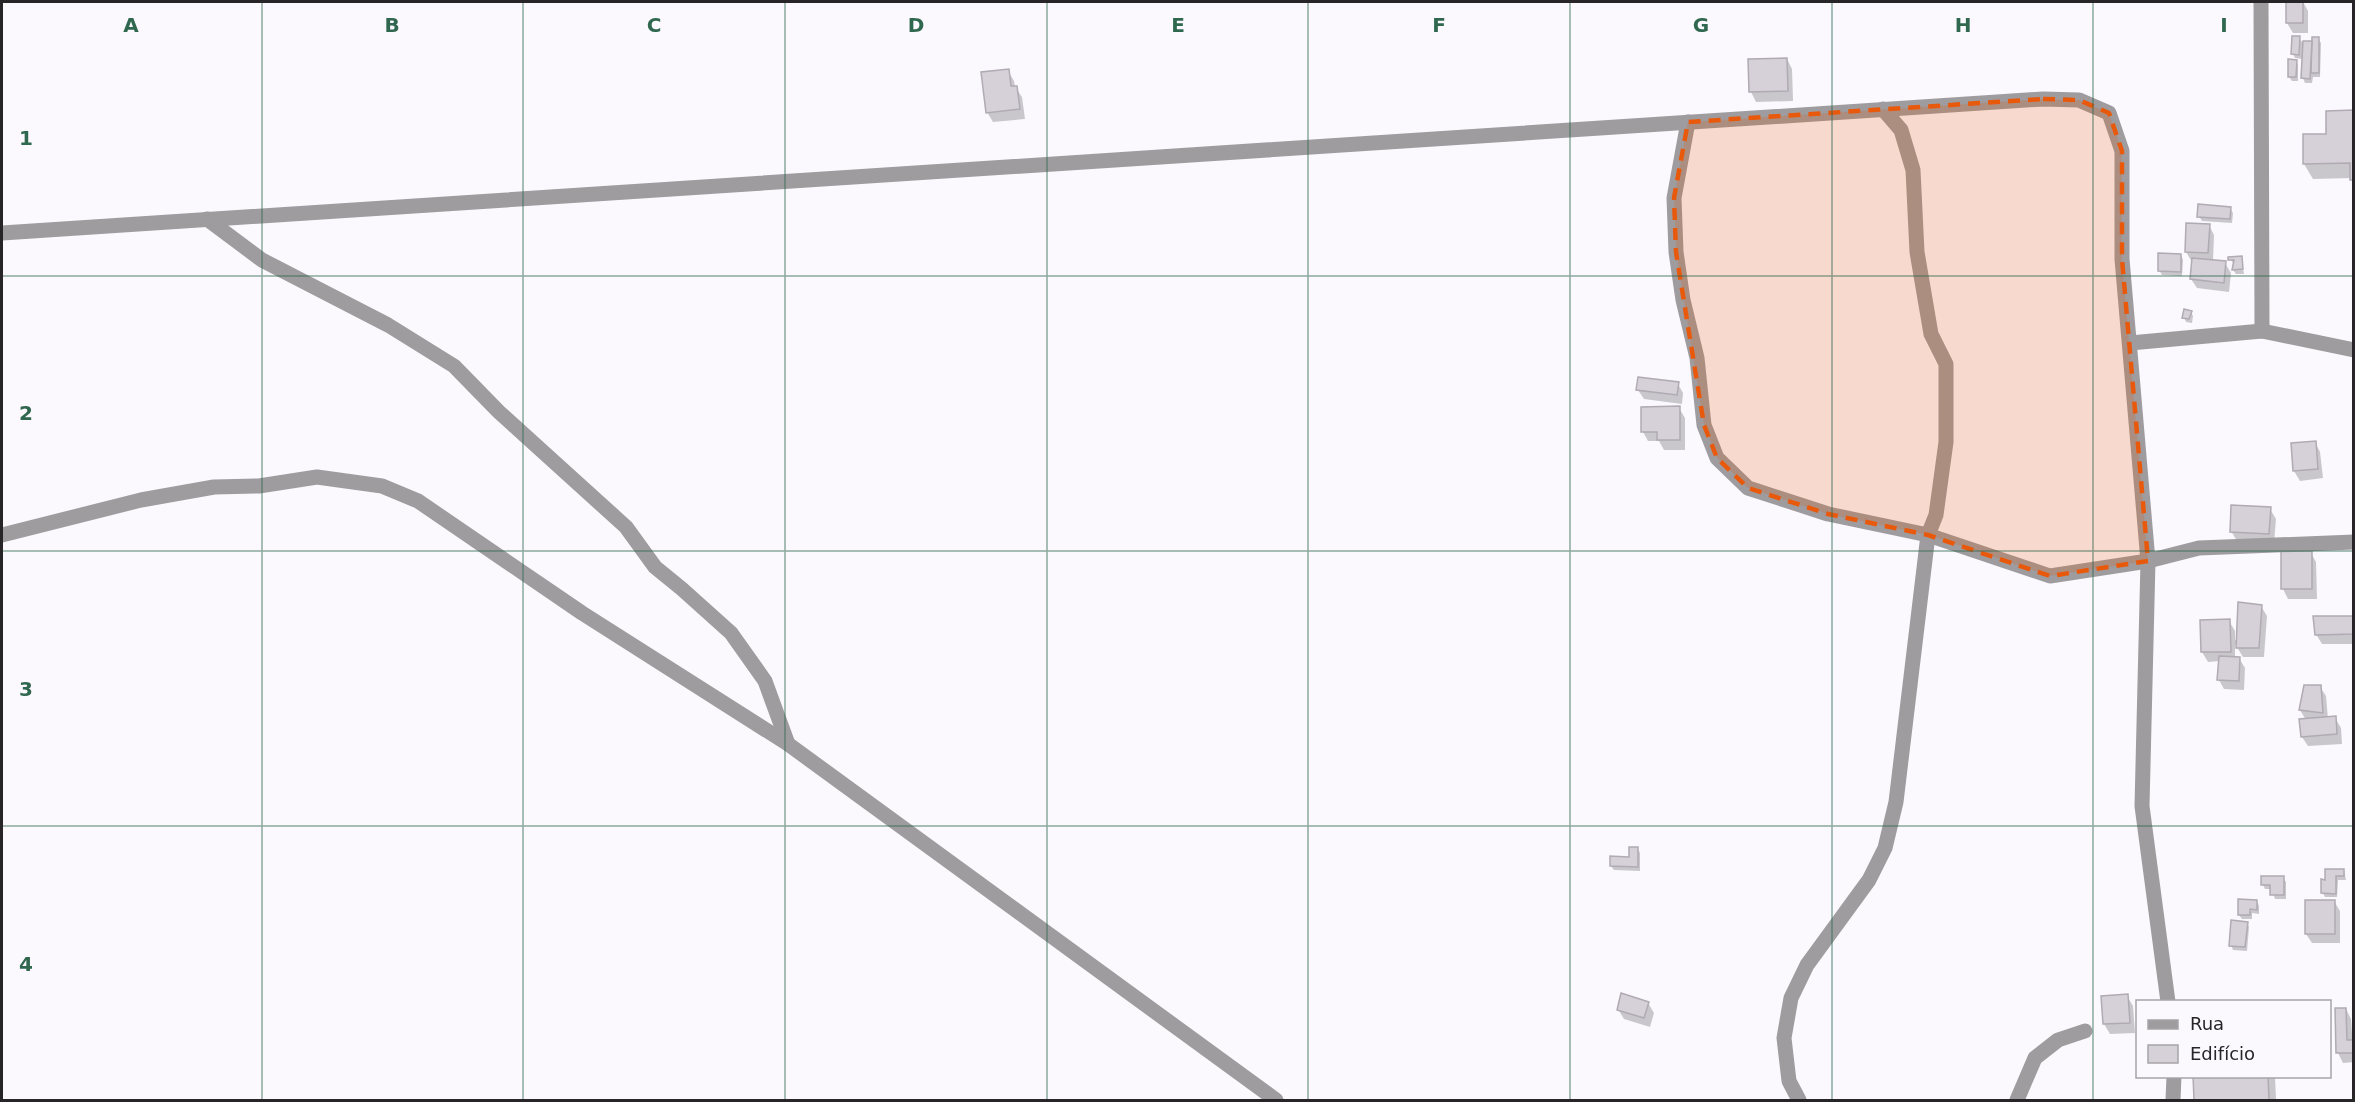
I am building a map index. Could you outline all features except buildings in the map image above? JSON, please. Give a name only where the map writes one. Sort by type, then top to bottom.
[{"type":"street","points":[[2261,2],[2262,331]]},
{"type":"street","points":[[2,233],[1883,109],[2043,99],[2079,100],[2109,113],[2122,151],[2122,259],[2148,561],[2142,806],[2168,1000]]},
{"type":"street","points":[[1799,1101],[1789,1081],[1784,1038],[1791,998],[1807,965],[1869,880],[1885,848],[1896,802],[1928,535],[1936,515],[1946,442],[1946,364],[1931,334],[1917,252],[1913,170],[1901,130],[1883,109]]},
{"type":"street","points":[[1688,122],[1674,198],[1676,252],[1683,300],[1697,358],[1704,425],[1717,458],[1748,488],[1828,514],[1928,535],[2050,576],[2148,561],[2199,548],[2354,542]]},
{"type":"street","points":[[207,219],[262,260],[388,326],[454,366],[499,412],[626,527],[655,567],[731,633],[765,681],[788,744]]},
{"type":"street","points":[[2130,343],[2262,331],[2354,350]]},
{"type":"street","points":[[2,535],[141,500],[214,487],[259,486],[317,477],[382,486],[418,501],[582,613],[788,744],[1276,1101]]},
{"type":"street","points":[[2017,1101],[2035,1058],[2058,1040],[2085,1031]]},
{"type":"street","points":[[2173,1101],[2174,1078]]},
{"type":"highlighted area","points":[[2043,99],[2079,100],[2109,113],[2122,151],[2122,259],[2148,561],[2050,576],[1928,535],[1828,514],[1748,488],[1717,458],[1704,425],[1676,252],[1674,198],[1688,122]]}]
